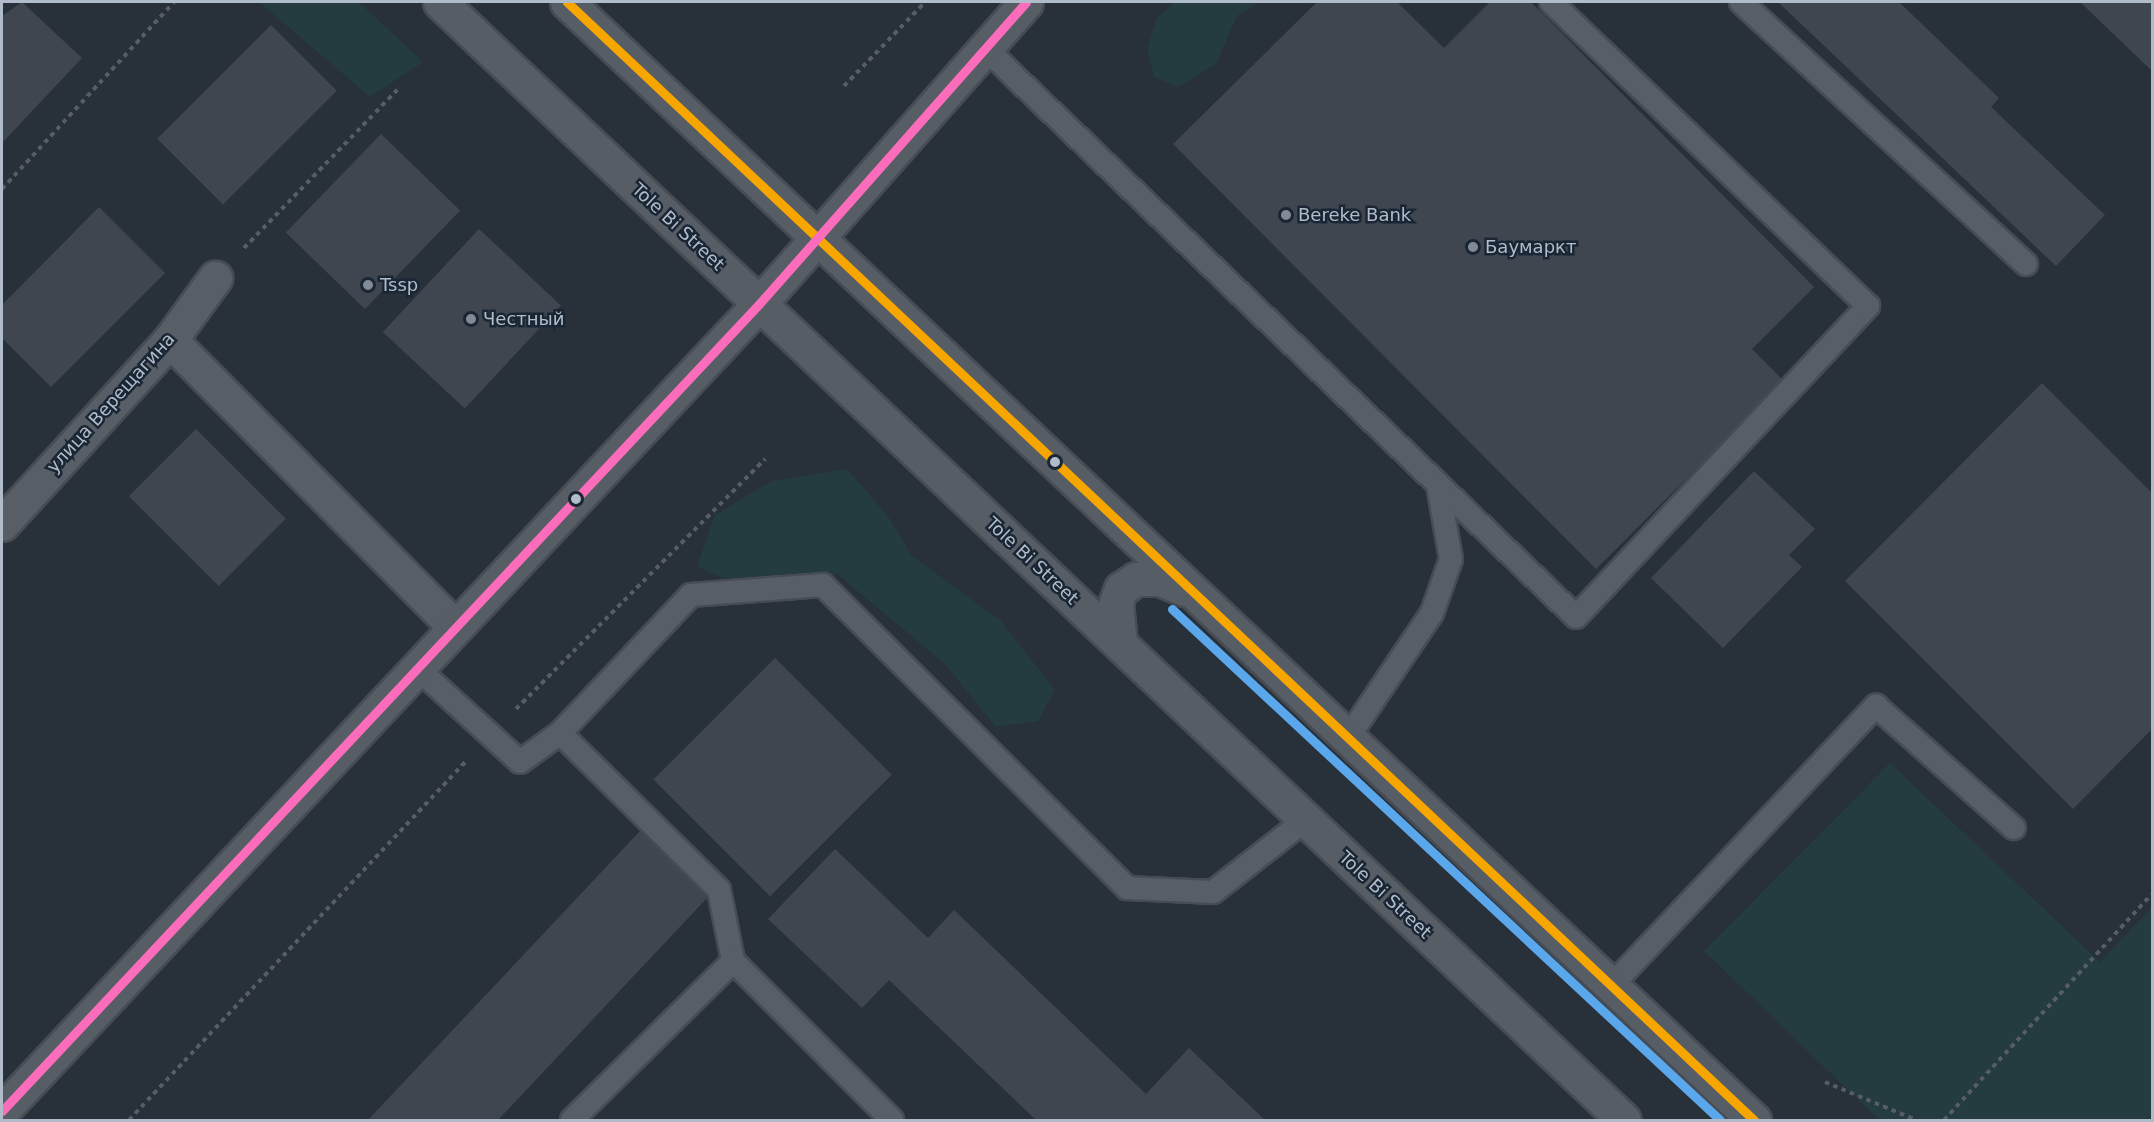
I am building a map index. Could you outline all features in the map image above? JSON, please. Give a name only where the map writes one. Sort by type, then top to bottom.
[{"type":"main road","name":"Tole Bi Street","points":[[440,2],[1624,1120]]},
{"type":"main road","points":[[567,2],[816,241],[1754,1120]]},
{"type":"main road","points":[[2,1111],[759,304],[1026,2]]},
{"type":"main road","points":[[1120,644],[1116,602],[1121,589],[1136,579],[1160,579],[1190,591]]},
{"type":"street","name":"улица Верещагина","points":[[2,524],[170,340],[215,278]]},
{"type":"street","points":[[170,340],[455,627]]},
{"type":"lane","points":[[985,48],[1576,617],[1868,306],[1551,2]]},
{"type":"lane","points":[[1741,2],[2026,264]]},
{"type":"lane","points":[[1347,739],[1432,613],[1451,559],[1437,485]]},
{"type":"lane","points":[[417,668],[520,762],[560,733],[691,595],[823,585],[1127,888],[1214,892],[1305,820]]},
{"type":"lane","points":[[1611,986],[1876,706],[2014,828]]},
{"type":"lane","points":[[560,733],[719,890],[733,961],[892,1120]]},
{"type":"lane","points":[[572,1120],[733,961]]},
{"type":"path","points":[[2,189],[174,2]]},
{"type":"path","points":[[844,86],[925,2]]},
{"type":"path","points":[[215,278],[400,87]]},
{"type":"path","points":[[129,1120],[491,734],[765,459]]},
{"type":"path","points":[[1944,1120],[2152,894]]},
{"type":"path","points":[[1825,1082],[1916,1120]]},
{"type":"green space","points":[[259,2],[359,2],[423,62],[370,97]]},
{"type":"green space","points":[[1175,2],[1258,2],[1237,16],[1216,64],[1178,87],[1154,77],[1147,50],[1156,19]]},
{"type":"green space","points":[[847,469],[888,516],[912,556],[1001,621],[1055,690],[1038,721],[996,727],[944,663],[837,574],[739,584],[697,567],[715,515],[772,481]]},
{"type":"green space","points":[[1890,763],[2100,962],[2152,907],[2152,1120],[1879,1120],[1704,951]]},
{"type":"building","points":[[22,2],[82,58],[2,143],[2,16]]},
{"type":"building","points":[[1317,2],[1397,2],[1444,48],[1490,2],[1531,2],[1814,287],[1752,349],[1784,381],[1596,569],[1173,144]]},
{"type":"building","points":[[1778,2],[1899,2],[1999,98],[1991,107],[2105,215],[2056,266]]},
{"type":"building","points":[[2080,2],[2152,2],[2152,71]]},
{"type":"building","points":[[271,25],[337,91],[223,205],[157,139]]},
{"type":"building","points":[[381,134],[460,210],[365,309],[286,233]]},
{"type":"building","points":[[99,207],[165,273],[51,387],[2,338],[2,305]]},
{"type":"building","name":"Честный","points":[[479,229],[561,305],[465,409],[383,332]]},
{"type":"building","points":[[2042,383],[2152,493],[2152,729],[2073,809],[1845,581]]},
{"type":"building","points":[[196,429],[286,519],[219,586],[129,496]]},
{"type":"building","points":[[1754,471],[1815,529],[1789,555],[1802,567],[1723,648],[1651,578]]},
{"type":"building","points":[[775,658],[892,775],[770,896],[653,780]]},
{"type":"building","points":[[640,831],[709,896],[498,1120],[368,1120]]},
{"type":"building","points":[[835,849],[928,938],[954,910],[1146,1094],[1189,1048],[1265,1120],[1036,1120],[889,980],[862,1008],[768,919]]},
{"type":"transit line","points":[[567,2],[1754,1120]]},
{"type":"transit line","points":[[2,1111],[759,304],[1026,2]]},
{"type":"transit line","points":[[1172,609],[1720,1120]]},
{"type":"place","name":"Bereke Bank","points":[[1286,215]]},
{"type":"place","name":"Баумаркт","points":[[1473,247]]},
{"type":"place","name":"Tssp","points":[[368,285]]},
{"type":"place","name":"Честный","points":[[471,319]]}]
